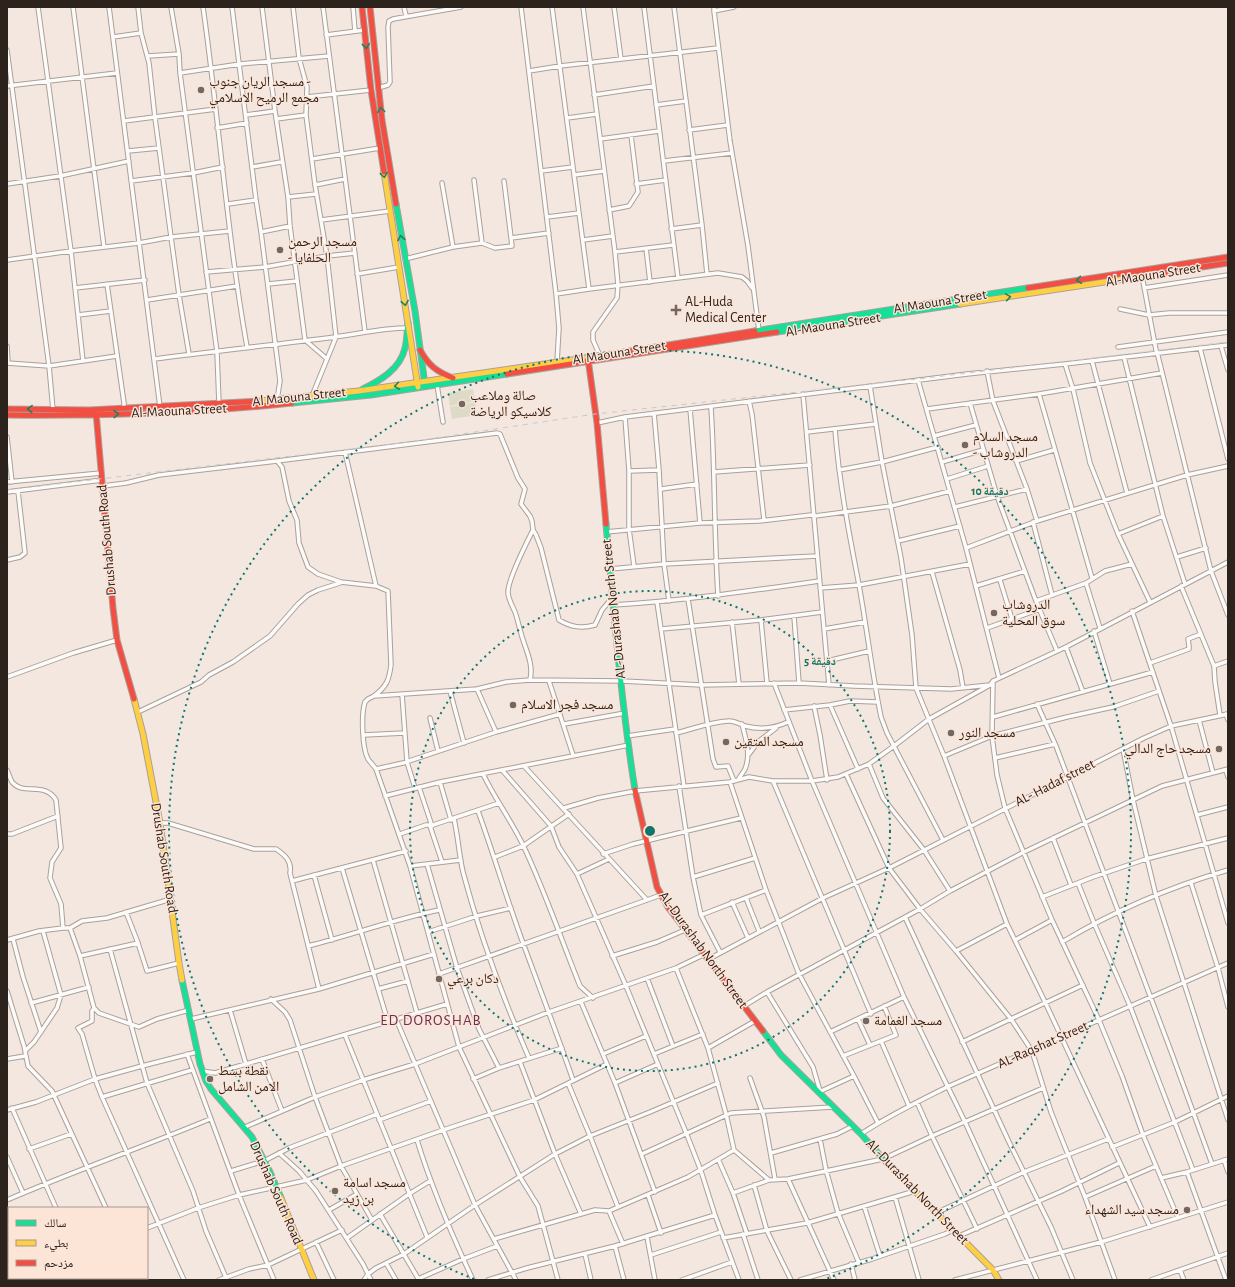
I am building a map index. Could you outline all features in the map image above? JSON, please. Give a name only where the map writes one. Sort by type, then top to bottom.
[{"type":"main road","points":[[362,7],[371,90],[407,324],[418,385]]},
{"type":"main road","points":[[370,7],[378,88],[392,185],[425,384]]},
{"type":"main road","name":"Al Maouna Street","points":[[7,409],[96,412],[124,408],[277,400],[418,385],[557,362],[588,360],[600,356],[1228,257]]},
{"type":"main road","name":"Al-Maouna Street","points":[[425,384],[437,386],[588,360],[1228,263]]},
{"type":"main road","points":[[407,324],[415,319]]},
{"type":"main road","points":[[358,391],[384,378],[393,371],[400,362],[407,340],[407,324]]},
{"type":"main road","points":[[420,350],[432,368],[440,373],[454,378]]},
{"type":"main road","name":"AL-Durashab North Street","points":[[588,360],[596,423],[624,713],[634,791],[655,880],[661,895],[685,930],[707,956],[786,1061],[861,1134],[883,1159],[993,1270],[1000,1280]]},
{"type":"main road","name":"Al-Maouna Street","points":[[7,415],[96,412],[169,412],[286,404],[372,396],[418,385]]},
{"type":"main road","name":"Drushab South Road","points":[[96,412],[117,640],[138,712],[160,823],[179,963],[197,1052],[202,1071],[210,1089],[252,1137],[276,1187],[314,1280]]},
{"type":"street","points":[[38,7],[75,288],[83,361]]},
{"type":"street","points":[[73,7],[104,247]]},
{"type":"street","points":[[109,7],[160,407]]},
{"type":"street","points":[[138,7],[141,33],[148,56],[170,237],[190,354]]},
{"type":"street","points":[[171,7],[179,54],[185,114],[216,352],[219,404]]},
{"type":"street","points":[[203,7],[217,128],[228,204],[230,231],[247,347]]},
{"type":"street","points":[[232,7],[276,344],[280,381],[277,400]]},
{"type":"street","points":[[262,7],[274,111],[288,198],[294,261],[305,340],[327,359]]},
{"type":"street","points":[[293,7],[300,58],[305,78],[307,96],[306,115],[316,194],[327,256],[336,337],[311,397]]},
{"type":"street","points":[[323,7],[365,332]]},
{"type":"street","points":[[353,7],[355,31]]},
{"type":"street","points":[[404,7],[406,16]]},
{"type":"street","points":[[438,7],[439,12]]},
{"type":"street","points":[[378,88],[388,85],[390,82],[389,21],[406,16],[439,12],[461,7]]},
{"type":"street","points":[[521,7],[556,294],[559,328],[557,362]]},
{"type":"street","points":[[552,7],[572,167],[590,289]]},
{"type":"street","points":[[583,7],[618,285],[617,298],[593,332],[593,340],[600,356]]},
{"type":"street","points":[[614,7],[621,59]]},
{"type":"street","points":[[644,7],[678,278]]},
{"type":"street","points":[[674,7],[707,274]]},
{"type":"street","points":[[734,7],[714,9],[728,125],[748,246],[759,331]]},
{"type":"street","points":[[326,35],[365,30]]},
{"type":"street","points":[[113,36],[141,33]]},
{"type":"street","points":[[529,71],[590,62],[718,48]]},
{"type":"street","points":[[7,50],[9,86],[24,181],[54,410]]},
{"type":"street","points":[[148,56],[179,54]]},
{"type":"street","points":[[180,73],[240,64],[329,56]]},
{"type":"street","points":[[9,86],[117,73]]},
{"type":"street","points":[[594,95],[654,86]]},
{"type":"street","points":[[307,96],[334,95],[371,90]]},
{"type":"street","points":[[656,105],[686,101]]},
{"type":"street","points":[[124,121],[216,109]]},
{"type":"street","points":[[246,115],[274,111]]},
{"type":"street","points":[[567,118],[597,114]]},
{"type":"street","points":[[276,119],[306,115]]},
{"type":"street","points":[[217,128],[247,123]]},
{"type":"street","points":[[689,130],[728,125]]},
{"type":"street","points":[[600,139],[659,131]]},
{"type":"street","points":[[609,210],[629,206],[638,192],[631,135]]},
{"type":"street","points":[[128,151],[159,148]]},
{"type":"street","points":[[312,158],[380,148]]},
{"type":"street","points":[[664,161],[732,153]]},
{"type":"street","points":[[7,184],[60,176],[129,161]]},
{"type":"street","points":[[252,167],[281,162]]},
{"type":"street","points":[[131,182],[223,167]]},
{"type":"street","points":[[541,171],[572,167]]},
{"type":"street","points":[[574,174],[604,170]]},
{"type":"street","points":[[315,185],[345,179]]},
{"type":"street","points":[[474,180],[482,243]]},
{"type":"street","points":[[636,184],[666,180]]},
{"type":"street","points":[[405,259],[452,248],[482,243],[495,248],[512,246],[504,181]]},
{"type":"street","points":[[442,183],[452,248]]},
{"type":"street","points":[[288,198],[316,194]]},
{"type":"street","points":[[228,204],[256,200]]},
{"type":"street","points":[[321,220],[350,215],[390,211]]},
{"type":"street","points":[[547,217],[579,213]]},
{"type":"street","points":[[671,228],[702,225]]},
{"type":"street","points":[[261,232],[290,226]]},
{"type":"street","points":[[7,260],[139,243],[170,237],[230,231]]},
{"type":"street","points":[[511,238],[548,232]]},
{"type":"street","points":[[583,240],[613,236]]},
{"type":"street","points":[[615,252],[673,244]]},
{"type":"street","points":[[646,248],[650,282]]},
{"type":"street","points":[[206,272],[236,270],[327,256],[355,254]]},
{"type":"street","points":[[357,274],[399,267]]},
{"type":"street","points":[[556,294],[718,273],[740,276],[745,279],[753,289]]},
{"type":"street","points":[[1144,288],[1228,275]]},
{"type":"street","points":[[1142,276],[1156,353],[1158,356],[1211,570],[1228,615]]},
{"type":"street","points":[[75,288],[145,280]]},
{"type":"street","points":[[268,284],[297,281]]},
{"type":"street","points":[[107,284],[124,408]]},
{"type":"street","points":[[147,300],[238,286]]},
{"type":"street","points":[[1120,309],[1136,313],[1149,314],[1169,312],[1228,313]]},
{"type":"street","points":[[78,315],[111,311]]},
{"type":"street","points":[[154,359],[336,337],[407,324]]},
{"type":"street","points":[[1118,347],[1228,332]]},
{"type":"street","points":[[596,423],[654,413],[987,371],[1065,364],[1228,345]]},
{"type":"street","points":[[7,346],[8,363],[49,366],[118,356]]},
{"type":"street","points":[[1221,346],[1228,370]]},
{"type":"street","points":[[1200,348],[1228,459]]},
{"type":"street","points":[[1124,357],[1163,516],[1177,557],[1183,585],[1214,666],[1220,715]]},
{"type":"street","points":[[1092,360],[1127,493]]},
{"type":"street","points":[[1065,364],[1073,389],[1090,463],[1118,534],[1150,602]]},
{"type":"street","points":[[987,371],[993,401],[1027,489],[1052,594]]},
{"type":"street","points":[[927,409],[1073,389],[1162,373]]},
{"type":"street","points":[[918,380],[955,507],[999,678]]},
{"type":"street","points":[[437,386],[443,422]]},
{"type":"street","points":[[870,386],[882,462],[898,541],[912,635],[916,688],[944,756],[1006,924],[1045,1002],[1126,1179],[1150,1227]]},
{"type":"street","points":[[803,394],[829,685]]},
{"type":"street","points":[[1039,394],[1092,578]]},
{"type":"street","points":[[749,401],[759,469],[764,520]]},
{"type":"street","points":[[970,403],[997,496],[1036,601],[1057,651]]},
{"type":"street","points":[[711,407],[714,472],[714,523],[718,596]]},
{"type":"street","points":[[690,409],[700,523]]},
{"type":"street","points":[[654,413],[660,470],[664,564],[669,601]]},
{"type":"street","points":[[625,417],[629,471],[629,529],[634,566]]},
{"type":"street","points":[[807,432],[876,424]]},
{"type":"street","points":[[934,436],[976,425]]},
{"type":"street","points":[[835,429],[838,470],[881,717],[894,746],[943,840]]},
{"type":"street","points":[[7,492],[126,482],[159,474],[277,461],[498,433],[500,434],[518,478],[525,489],[521,504],[530,516],[533,530],[541,548],[559,620],[568,626],[581,628],[595,625],[602,610],[612,598]]},
{"type":"street","points":[[7,437],[9,482],[101,473]]},
{"type":"street","points":[[838,470],[882,462],[938,447]]},
{"type":"street","points":[[942,462],[983,450]]},
{"type":"street","points":[[1016,461],[1054,450]]},
{"type":"street","points":[[345,452],[376,586]]},
{"type":"street","points":[[277,461],[282,467],[289,501],[297,520],[299,543],[307,565],[318,574],[341,582],[376,586],[388,591],[391,665],[386,685],[374,696],[368,699],[364,705],[362,726],[366,751],[368,758],[376,769],[406,851],[459,1047],[520,1177],[538,1206],[558,1280]]},
{"type":"street","points":[[714,472],[810,465]]},
{"type":"street","points":[[947,479],[988,466]]},
{"type":"street","points":[[966,548],[1035,521],[1187,475],[1228,466]]},
{"type":"street","points":[[629,471],[660,470]]},
{"type":"street","points":[[661,489],[697,484]]},
{"type":"street","points":[[955,507],[1027,489]]},
{"type":"street","points":[[7,560],[20,557],[25,553],[18,490]]},
{"type":"street","points":[[606,532],[700,523],[764,520],[811,515],[815,516],[890,506],[950,491]]},
{"type":"street","points":[[1118,534],[1163,516]]},
{"type":"street","points":[[898,541],[960,526]]},
{"type":"street","points":[[530,680],[530,658],[508,595],[508,590],[510,580],[533,530]]},
{"type":"street","points":[[1177,557],[1206,548]]},
{"type":"street","points":[[610,569],[664,564],[817,556]]},
{"type":"street","points":[[564,808],[581,802],[634,791],[730,782],[752,777],[773,781],[812,781],[827,780],[846,774],[869,764],[929,719],[990,685],[993,681],[1057,651],[1228,562]]},
{"type":"street","points":[[820,588],[859,585],[970,564]]},
{"type":"street","points":[[1036,601],[1086,583],[1092,578],[1108,570],[1132,564]]},
{"type":"street","points":[[976,586],[1000,580],[1025,571]]},
{"type":"street","points":[[932,572],[960,670],[962,688]]},
{"type":"street","points":[[1000,580],[1012,619]]},
{"type":"street","points":[[613,605],[718,596],[819,581]]},
{"type":"street","points":[[138,712],[201,682],[233,662],[270,636],[298,604],[308,595],[341,582]]},
{"type":"street","points":[[1086,583],[1100,628]]},
{"type":"street","points":[[688,599],[706,725],[714,764],[716,766],[728,766],[736,781]]},
{"type":"street","points":[[657,602],[676,731],[681,786],[693,877],[701,915],[720,952]]},
{"type":"street","points":[[987,628],[1040,609]]},
{"type":"street","points":[[1132,611],[1171,726],[1228,923]]},
{"type":"street","points":[[661,629],[761,620],[822,612]]},
{"type":"street","points":[[794,616],[798,683]]},
{"type":"street","points":[[761,620],[767,683]]},
{"type":"street","points":[[732,622],[739,684]]},
{"type":"street","points":[[824,628],[865,622]]},
{"type":"street","points":[[1094,631],[1110,684]]},
{"type":"street","points":[[1150,664],[1189,650],[1190,646],[1188,639],[1201,634]]},
{"type":"street","points":[[7,677],[117,640]]},
{"type":"street","points":[[1066,646],[1083,692]]},
{"type":"street","points":[[827,661],[869,651]]},
{"type":"street","points":[[1214,666],[1228,661]]},
{"type":"street","points":[[993,716],[1153,672]]},
{"type":"street","points":[[374,696],[477,689],[506,682],[530,680],[622,681],[701,685],[798,683],[916,688],[962,688],[990,685]]},
{"type":"street","points":[[549,681],[573,755]]},
{"type":"street","points":[[993,681],[992,736],[994,758],[1005,808],[1022,853],[1099,1020],[1122,1076],[1143,1135],[1178,1218]]},
{"type":"street","points":[[774,684],[812,781],[904,997],[947,1088],[965,1122],[993,1187],[1037,1280]]},
{"type":"street","points":[[477,689],[496,732]]},
{"type":"street","points":[[450,691],[464,743]]},
{"type":"street","points":[[944,756],[992,736],[1113,707],[1159,691]]},
{"type":"street","points":[[402,694],[407,762],[415,788]]},
{"type":"street","points":[[784,710],[830,705],[853,700],[878,702]]},
{"type":"street","points":[[1037,704],[1055,744],[1212,1164]]},
{"type":"street","points":[[830,705],[858,769]]},
{"type":"street","points":[[814,706],[827,780]]},
{"type":"street","points":[[564,724],[624,713]]},
{"type":"street","points":[[376,769],[407,762],[496,732],[560,714]]},
{"type":"street","points":[[1227,714],[1228,720]]},
{"type":"street","name":"AL- Hadaf street","points":[[245,1128],[316,1097],[363,1080],[415,1064],[549,1012],[593,998],[720,952],[823,898],[889,868],[1122,749],[1171,726],[1227,714]]},
{"type":"street","points":[[430,718],[438,751]]},
{"type":"street","points":[[1199,720],[1213,773]]},
{"type":"street","points":[[627,736],[676,731],[727,721],[757,727],[779,726]]},
{"type":"street","points":[[748,754],[758,742],[779,726],[788,722]]},
{"type":"street","points":[[736,781],[745,769],[748,754],[742,724]]},
{"type":"street","points":[[364,735],[404,733]]},
{"type":"street","points":[[994,758],[1055,744]]},
{"type":"street","points":[[385,796],[440,782],[628,745]]},
{"type":"street","points":[[1122,749],[1146,859],[1156,896],[1228,1120]]},
{"type":"street","points":[[869,764],[883,798],[924,850],[950,890]]},
{"type":"street","points":[[524,766],[564,808],[603,854],[647,900]]},
{"type":"street","points":[[7,770],[13,783],[18,787],[44,790],[53,795],[57,805],[61,848],[52,862],[50,878],[61,904],[63,928]]},
{"type":"street","points":[[502,770],[551,826],[559,847],[577,874],[626,986],[672,1102],[687,1134],[738,1280]]},
{"type":"street","points":[[744,1006],[799,974],[920,909],[950,890],[1022,853],[1162,786],[1227,770],[1228,777]]},
{"type":"street","points":[[483,774],[499,803],[504,809],[523,846],[580,986],[593,998]]},
{"type":"street","points":[[846,774],[889,868],[920,909],[1011,1019],[1032,1051],[1057,1129],[1085,1197],[1115,1280]]},
{"type":"street","points":[[773,781],[871,1014]]},
{"type":"street","points":[[440,782],[453,819],[463,871],[489,957],[515,1026],[529,1058]]},
{"type":"street","points":[[730,782],[766,890],[799,974],[878,1123]]},
{"type":"street","points":[[419,787],[442,862]]},
{"type":"street","points":[[400,834],[426,825],[431,826],[499,803]]},
{"type":"street","points":[[1197,815],[1228,807]]},
{"type":"street","points":[[478,811],[495,857],[523,944],[573,1080]]},
{"type":"street","points":[[495,857],[523,846],[569,814]]},
{"type":"street","points":[[7,834],[12,834],[58,816]]},
{"type":"street","points":[[603,854],[645,841],[741,818]]},
{"type":"street","points":[[160,823],[168,823],[254,849],[276,848],[284,855],[291,866],[290,873],[319,989]]},
{"type":"street","points":[[1053,838],[1071,885]]},
{"type":"street","points":[[1042,897],[1071,885],[1146,859],[1228,838]]},
{"type":"street","points":[[292,881],[406,851]]},
{"type":"street","points":[[693,877],[755,858]]},
{"type":"street","points":[[577,874],[609,859]]},
{"type":"street","points":[[373,860],[417,1013]]},
{"type":"street","points":[[410,866],[461,860]]},
{"type":"street","points":[[427,864],[439,910],[457,968],[483,1038],[499,1068]]},
{"type":"street","points":[[342,868],[388,1022]]},
{"type":"street","points":[[1062,942],[1118,911],[1191,882],[1228,870]]},
{"type":"street","points":[[314,875],[332,940]]},
{"type":"street","points":[[1191,882],[1218,968],[1228,1008]]},
{"type":"street","points":[[1078,883],[1130,1006],[1193,1170]]},
{"type":"street","points":[[701,915],[766,890]]},
{"type":"street","points":[[439,974],[661,895]]},
{"type":"street","points":[[746,898],[759,931]]},
{"type":"street","points":[[7,940],[42,931],[70,928],[82,921],[107,918],[171,900]]},
{"type":"street","points":[[732,902],[748,938]]},
{"type":"street","points":[[428,932],[476,916],[511,908]]},
{"type":"street","points":[[308,946],[439,910]]},
{"type":"street","points":[[126,912],[147,971],[179,963]]},
{"type":"street","points":[[905,917],[1008,1142],[1038,1201],[1073,1280]]},
{"type":"street","points":[[1015,940],[1052,920]]},
{"type":"street","points":[[956,951],[1006,924]]},
{"type":"street","points":[[70,928],[80,956],[94,1008],[99,1013],[139,1027],[157,1019],[189,1010]]},
{"type":"street","points":[[612,956],[657,942],[685,930]]},
{"type":"street","points":[[7,1059],[25,1053],[57,1008],[61,995],[42,931]]},
{"type":"street","points":[[13,939],[31,1003],[41,1032]]},
{"type":"street","points":[[80,956],[138,943]]},
{"type":"street","points":[[110,949],[142,1066],[169,1136],[193,1191],[206,1231],[226,1279]]},
{"type":"street","points":[[191,1019],[271,999],[319,989],[434,954]]},
{"type":"street","name":"AL-Raqshat Street","points":[[861,1134],[909,1106],[947,1088],[1228,963]]},
{"type":"street","points":[[676,968],[708,1048],[734,1150],[769,1180]]},
{"type":"street","points":[[647,978],[673,1046]]},
{"type":"street","points":[[378,989],[408,981]]},
{"type":"street","points":[[962,1042],[1083,984]]},
{"type":"street","points":[[31,1003],[89,987]]},
{"type":"street","points":[[7,991],[23,1041],[28,1066],[53,1095],[106,1207]]},
{"type":"street","points":[[767,992],[813,1067],[819,1092],[854,1076]]},
{"type":"street","points":[[830,1032],[871,1014],[904,997]]},
{"type":"street","points":[[271,999],[285,1012],[290,1020],[341,1166],[372,1220]]},
{"type":"street","points":[[581,1002],[615,1083],[655,1192]]},
{"type":"street","points":[[202,1071],[215,1073],[447,1004]]},
{"type":"street","points":[[843,1056],[895,1036],[896,1034],[884,1006]]},
{"type":"street","points":[[94,1008],[92,1010],[92,1021],[78,1028],[82,1034],[95,1080],[184,1280]]},
{"type":"street","points":[[230,1010],[246,1064]]},
{"type":"street","points":[[396,1019],[442,1130],[475,1204],[516,1280]]},
{"type":"street","points":[[858,1019],[870,1045]]},
{"type":"street","points":[[708,1048],[755,1021]]},
{"type":"street","points":[[654,1054],[703,1034]]},
{"type":"street","points":[[345,1035],[427,1237]]},
{"type":"street","points":[[603,1054],[646,1036]]},
{"type":"street","points":[[881,1041],[909,1106]]},
{"type":"street","points":[[473,1079],[499,1068],[562,1048]]},
{"type":"street","points":[[7,1110],[36,1102],[95,1080],[197,1052]]},
{"type":"street","points":[[187,1054],[239,1195],[274,1280]]},
{"type":"street","points":[[262,1059],[282,1111]]},
{"type":"street","points":[[520,1062],[555,1154],[581,1214]]},
{"type":"street","points":[[148,1228],[198,1208],[239,1195],[308,1180],[341,1166],[442,1130],[534,1100],[607,1064]]},
{"type":"street","points":[[615,1083],[658,1064]]},
{"type":"street","points":[[102,1097],[192,1070]]},
{"type":"street","points":[[750,1078],[762,1111],[776,1179]]},
{"type":"street","points":[[568,1083],[618,1207]]},
{"type":"street","points":[[364,1280],[368,1274],[404,1254],[475,1204],[555,1154],[590,1136],[718,1083]]},
{"type":"street","points":[[733,1193],[769,1180],[788,1179],[883,1159],[1043,1088]]},
{"type":"street","points":[[1112,1147],[1175,1122],[1228,1096]]},
{"type":"street","points":[[380,1120],[431,1101]]},
{"type":"street","points":[[917,1102],[977,1229]]},
{"type":"street","points":[[642,1154],[687,1134],[726,1114],[738,1112],[833,1107]]},
{"type":"street","points":[[12,1108],[56,1207]]},
{"type":"street","points":[[231,1171],[264,1161],[329,1132],[377,1114]]},
{"type":"street","points":[[7,1200],[210,1119]]},
{"type":"street","points":[[771,1153],[841,1133],[853,1126]]},
{"type":"street","points":[[29,1149],[71,1134]]},
{"type":"street","points":[[936,1213],[1024,1172],[1108,1138]]},
{"type":"street","points":[[820,1139],[826,1170],[838,1213],[859,1263]]},
{"type":"street","points":[[416,1140],[446,1224],[473,1280]]},
{"type":"street","points":[[494,1239],[595,1210],[609,1211],[700,1171],[719,1161],[734,1150]]},
{"type":"street","points":[[279,1153],[308,1180],[330,1210],[364,1264],[371,1280]]},
{"type":"street","points":[[7,1157],[23,1193]]},
{"type":"street","points":[[1161,1178],[1226,1160],[1228,1172]]},
{"type":"street","points":[[719,1161],[733,1193],[758,1280]]},
{"type":"street","points":[[959,1236],[1038,1201],[1119,1162]]},
{"type":"street","points":[[1085,1197],[1156,1166]]},
{"type":"street","points":[[1187,1172],[1226,1280]]},
{"type":"street","points":[[788,1179],[834,1280]]},
{"type":"street","points":[[347,1238],[430,1181]]},
{"type":"street","points":[[754,1185],[767,1231],[791,1280]]},
{"type":"street","points":[[724,1238],[767,1231],[807,1222],[895,1198],[915,1191]]},
{"type":"street","points":[[330,1210],[357,1194]]},
{"type":"street","points":[[648,1195],[660,1233]]},
{"type":"street","points":[[895,1198],[919,1280]]},
{"type":"street","points":[[955,1280],[1101,1242],[1228,1202]]},
{"type":"street","points":[[864,1206],[880,1256]]},
{"type":"street","points":[[609,1211],[623,1244]]},
{"type":"street","points":[[380,1214],[419,1280],[463,1259],[497,1246]]},
{"type":"street","points":[[488,1280],[623,1244],[715,1215]]},
{"type":"street","points":[[219,1280],[268,1265],[342,1230]]},
{"type":"street","points":[[800,1280],[851,1264],[859,1263],[953,1230]]},
{"type":"street","points":[[651,1255],[721,1232]]},
{"type":"street","points":[[647,1237],[655,1280]]},
{"type":"street","points":[[316,1242],[334,1280]]},
{"type":"street","points":[[614,1246],[624,1279],[619,1280]]},
{"type":"street","points":[[585,1254],[591,1280]]},
{"type":"street","points":[[1151,1280],[1228,1254]]},
{"type":"street","points":[[682,1280],[732,1262]]},
{"type":"street","points":[[386,1263],[396,1280]]},
{"type":"street","points":[[851,1264],[855,1280]]},
{"type":"street","points":[[1180,1270],[1184,1280]]},
{"type":"shaded area","points":[[473,389],[475,401],[450,406],[448,393]]},
{"type":"shaded area","points":[[475,402],[477,415],[452,419],[450,407]]},
{"type":"railway","points":[[7,490],[409,442],[595,414],[918,379],[1228,342]]},
{"type":"traffic: fast","points":[[396,204],[415,311],[425,385]]},
{"type":"traffic: fast","points":[[755,331],[1028,288]]},
{"type":"traffic: fast","points":[[777,332],[960,304]]},
{"type":"traffic: fast","points":[[363,389],[383,378],[399,362],[405,348],[408,323]]},
{"type":"traffic: fast","points":[[292,403],[371,395],[507,374]]},
{"type":"traffic: fast","points":[[606,524],[622,690],[635,790]]},
{"type":"traffic: fast","points":[[182,980],[200,1064],[206,1081],[211,1089],[252,1137],[281,1198]]},
{"type":"traffic: fast","points":[[763,1031],[781,1055],[861,1134],[887,1163]]},
{"type":"traffic: slow","points":[[384,172],[418,387]]},
{"type":"traffic: slow","points":[[960,304],[1157,274]]},
{"type":"traffic: slow","points":[[260,401],[358,391],[606,355]]},
{"type":"traffic: slow","points":[[134,699],[143,734],[160,823],[182,980]]},
{"type":"traffic: slow","points":[[887,1163],[993,1270],[999,1280]]},
{"type":"traffic: slow","points":[[281,1198],[314,1280]]},
{"type":"traffic: jam","points":[[362,7],[371,90],[384,172]]},
{"type":"traffic: jam","points":[[370,7],[382,120],[396,204]]},
{"type":"traffic: jam","points":[[1028,288],[1228,257]]},
{"type":"traffic: jam","points":[[1157,274],[1228,263]]},
{"type":"traffic: jam","points":[[606,355],[755,331]]},
{"type":"traffic: jam","points":[[507,374],[777,332]]},
{"type":"traffic: jam","points":[[420,350],[426,360],[434,367],[453,378]]},
{"type":"traffic: jam","points":[[588,359],[597,423],[606,524]]},
{"type":"traffic: jam","points":[[7,409],[89,410],[260,401]]},
{"type":"traffic: jam","points":[[7,415],[150,413],[292,403]]},
{"type":"traffic: jam","points":[[96,412],[117,640],[134,699]]},
{"type":"traffic: jam","points":[[635,790],[657,887],[668,907],[763,1031]]},
{"type":"place","name":"مسجد الريان جنوب - مجمع الرميح الاسلامي","points":[[201,90]]},
{"type":"place","name":"مسجد الرحمن - الحلفايا","points":[[280,250]]},
{"type":"place","name":"AL-Huda Medical Center","points":[[676,310]]},
{"type":"place","name":"صالة وملاعب كلاسيكو الرياضة","points":[[462,404]]},
{"type":"place","name":"مسجد السلام - الدروشاب","points":[[965,445]]},
{"type":"place","name":"الدروشاب سوق المحلية","points":[[994,613]]},
{"type":"place","name":"مسجد فجر الاسلام","points":[[513,705]]},
{"type":"place","name":"مسجد النور","points":[[951,733]]},
{"type":"place","name":"مسجد المتقين","points":[[726,742]]},
{"type":"place","name":"مسجد حاج الدالي","points":[[1219,749]]},
{"type":"place","name":"دكان برعي","points":[[439,979]]},
{"type":"place","name":"مسجد الغمامة","points":[[866,1021]]},
{"type":"place","name":"نقطة بسط الامن الشامل","points":[[210,1079]]},
{"type":"place","name":"مسجد اسامة بن زيد","points":[[335,1191]]},
{"type":"place","name":"مسجد سيد الشهداء","points":[[1187,1210]]},
{"type":"district","name":"ED DOROSHAB","points":[[431,1020]]}]
